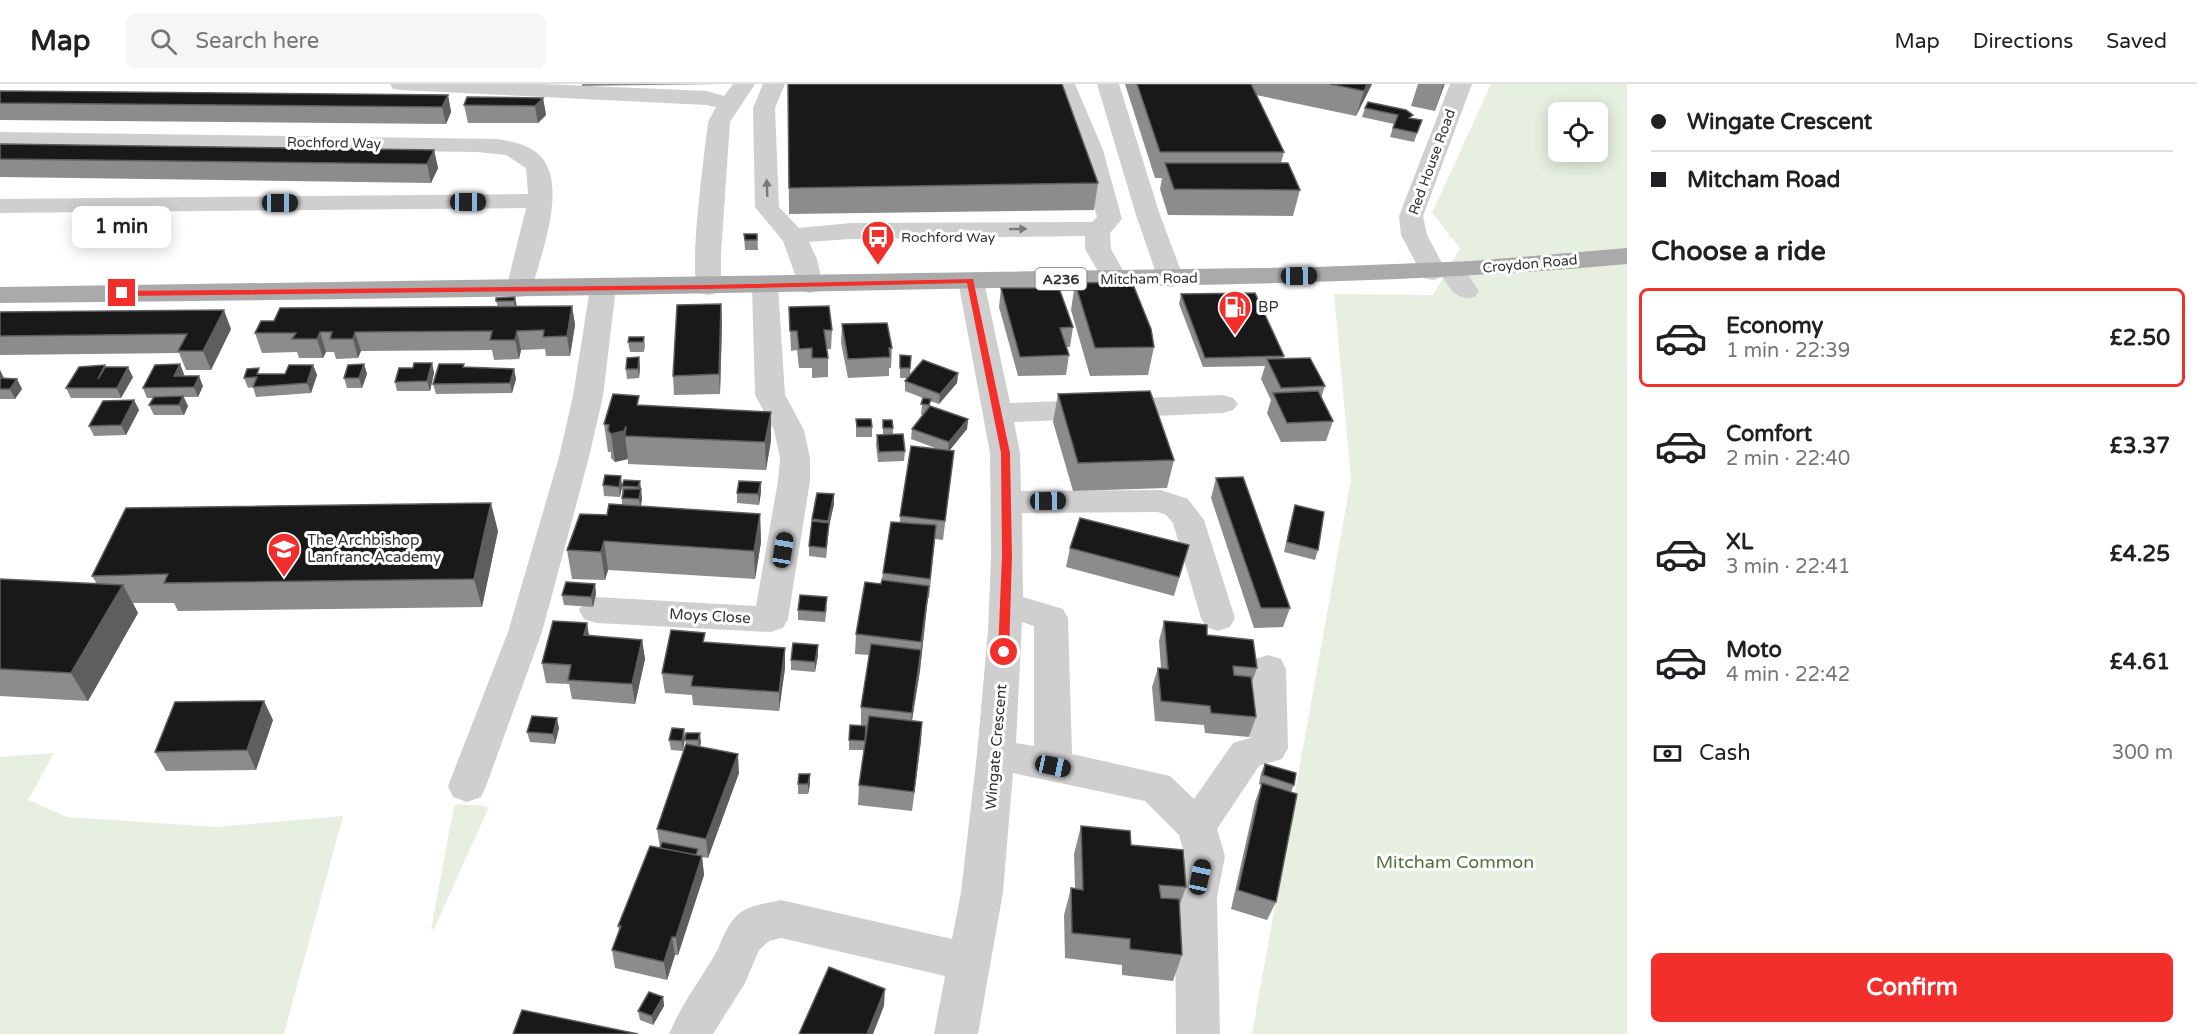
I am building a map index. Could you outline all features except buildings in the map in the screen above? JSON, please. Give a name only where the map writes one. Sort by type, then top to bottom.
[{"type":"main road","name":"Croydon Road","points":[[1450,278],[1627,256]]},
{"type":"main road","name":"Mitcham Road","points":[[0,294],[708,287],[971,280],[1450,278]]},
{"type":"street","points":[[401,84],[707,98],[729,104]]},
{"type":"street","points":[[708,287],[708,255],[719,122],[744,84]]},
{"type":"street","points":[[774,84],[764,108],[767,207],[773,219],[792,236],[804,258],[810,285]]},
{"type":"street","points":[[1064,84],[1090,150],[1110,219],[1097,231]]},
{"type":"street","points":[[1108,84],[1148,215],[1171,279]]},
{"type":"street","name":"Red House Road","points":[[1450,278],[1414,235],[1411,216],[1461,84]]},
{"type":"street","name":"Rochford Way","points":[[0,139],[499,147],[524,154],[537,168],[540,176],[539,201],[519,288]]},
{"type":"street","points":[[0,206],[539,201]]},
{"type":"street","points":[[792,236],[808,233],[872,231],[1087,228],[1097,231]]},
{"type":"street","points":[[1097,231],[1098,249],[1115,279]]},
{"type":"street","name":"Wingate Crescent","points":[[956,1034],[982,892],[996,754],[1006,605],[1005,453],[999,413],[971,280]]},
{"type":"street","name":"Moys Close","points":[[596,610],[770,635],[794,481],[795,458],[789,430],[770,395],[765,286]]},
{"type":"street","points":[[467,786],[525,632],[574,457],[588,396],[603,288]]},
{"type":"street","points":[[999,413],[1223,404]]},
{"type":"street","points":[[1007,502],[1152,500],[1177,507],[1188,520],[1218,618]]},
{"type":"street","points":[[1006,605],[1051,618],[1053,766]]},
{"type":"street","points":[[1197,827],[1245,754],[1269,748],[1268,669]]},
{"type":"street","points":[[996,754],[1156,787],[1197,827],[1205,856],[1196,897],[1198,1034]]},
{"type":"street","points":[[691,1034],[697,1020],[730,969],[743,938],[757,925],[781,919],[969,962]]},
{"type":"green space","name":"Mitcham Common","points":[[1491,84],[1627,84],[1627,1034],[1252,1034],[1351,479],[1334,294],[1433,295],[1460,248],[1450,236],[1448,237],[1449,234],[1432,213]]},
{"type":"green space","points":[[54,753],[28,800],[67,817],[217,827],[343,816],[284,1034],[0,1034],[0,757]]},
{"type":"green space","points":[[457,804],[487,806],[488,809],[434,929],[431,929],[454,806]]},
{"type":"place","name":"Rochford Way","points":[[878,266]]},
{"type":"place","name":"BP","points":[[1235,336]]},
{"type":"place","name":"The Archbishop Lanfranc Academy","points":[[284,578]]},
{"type":"route","points":[[122,293],[708,287],[971,280],[999,413],[1005,453],[1007,556],[1004,652]]}]
